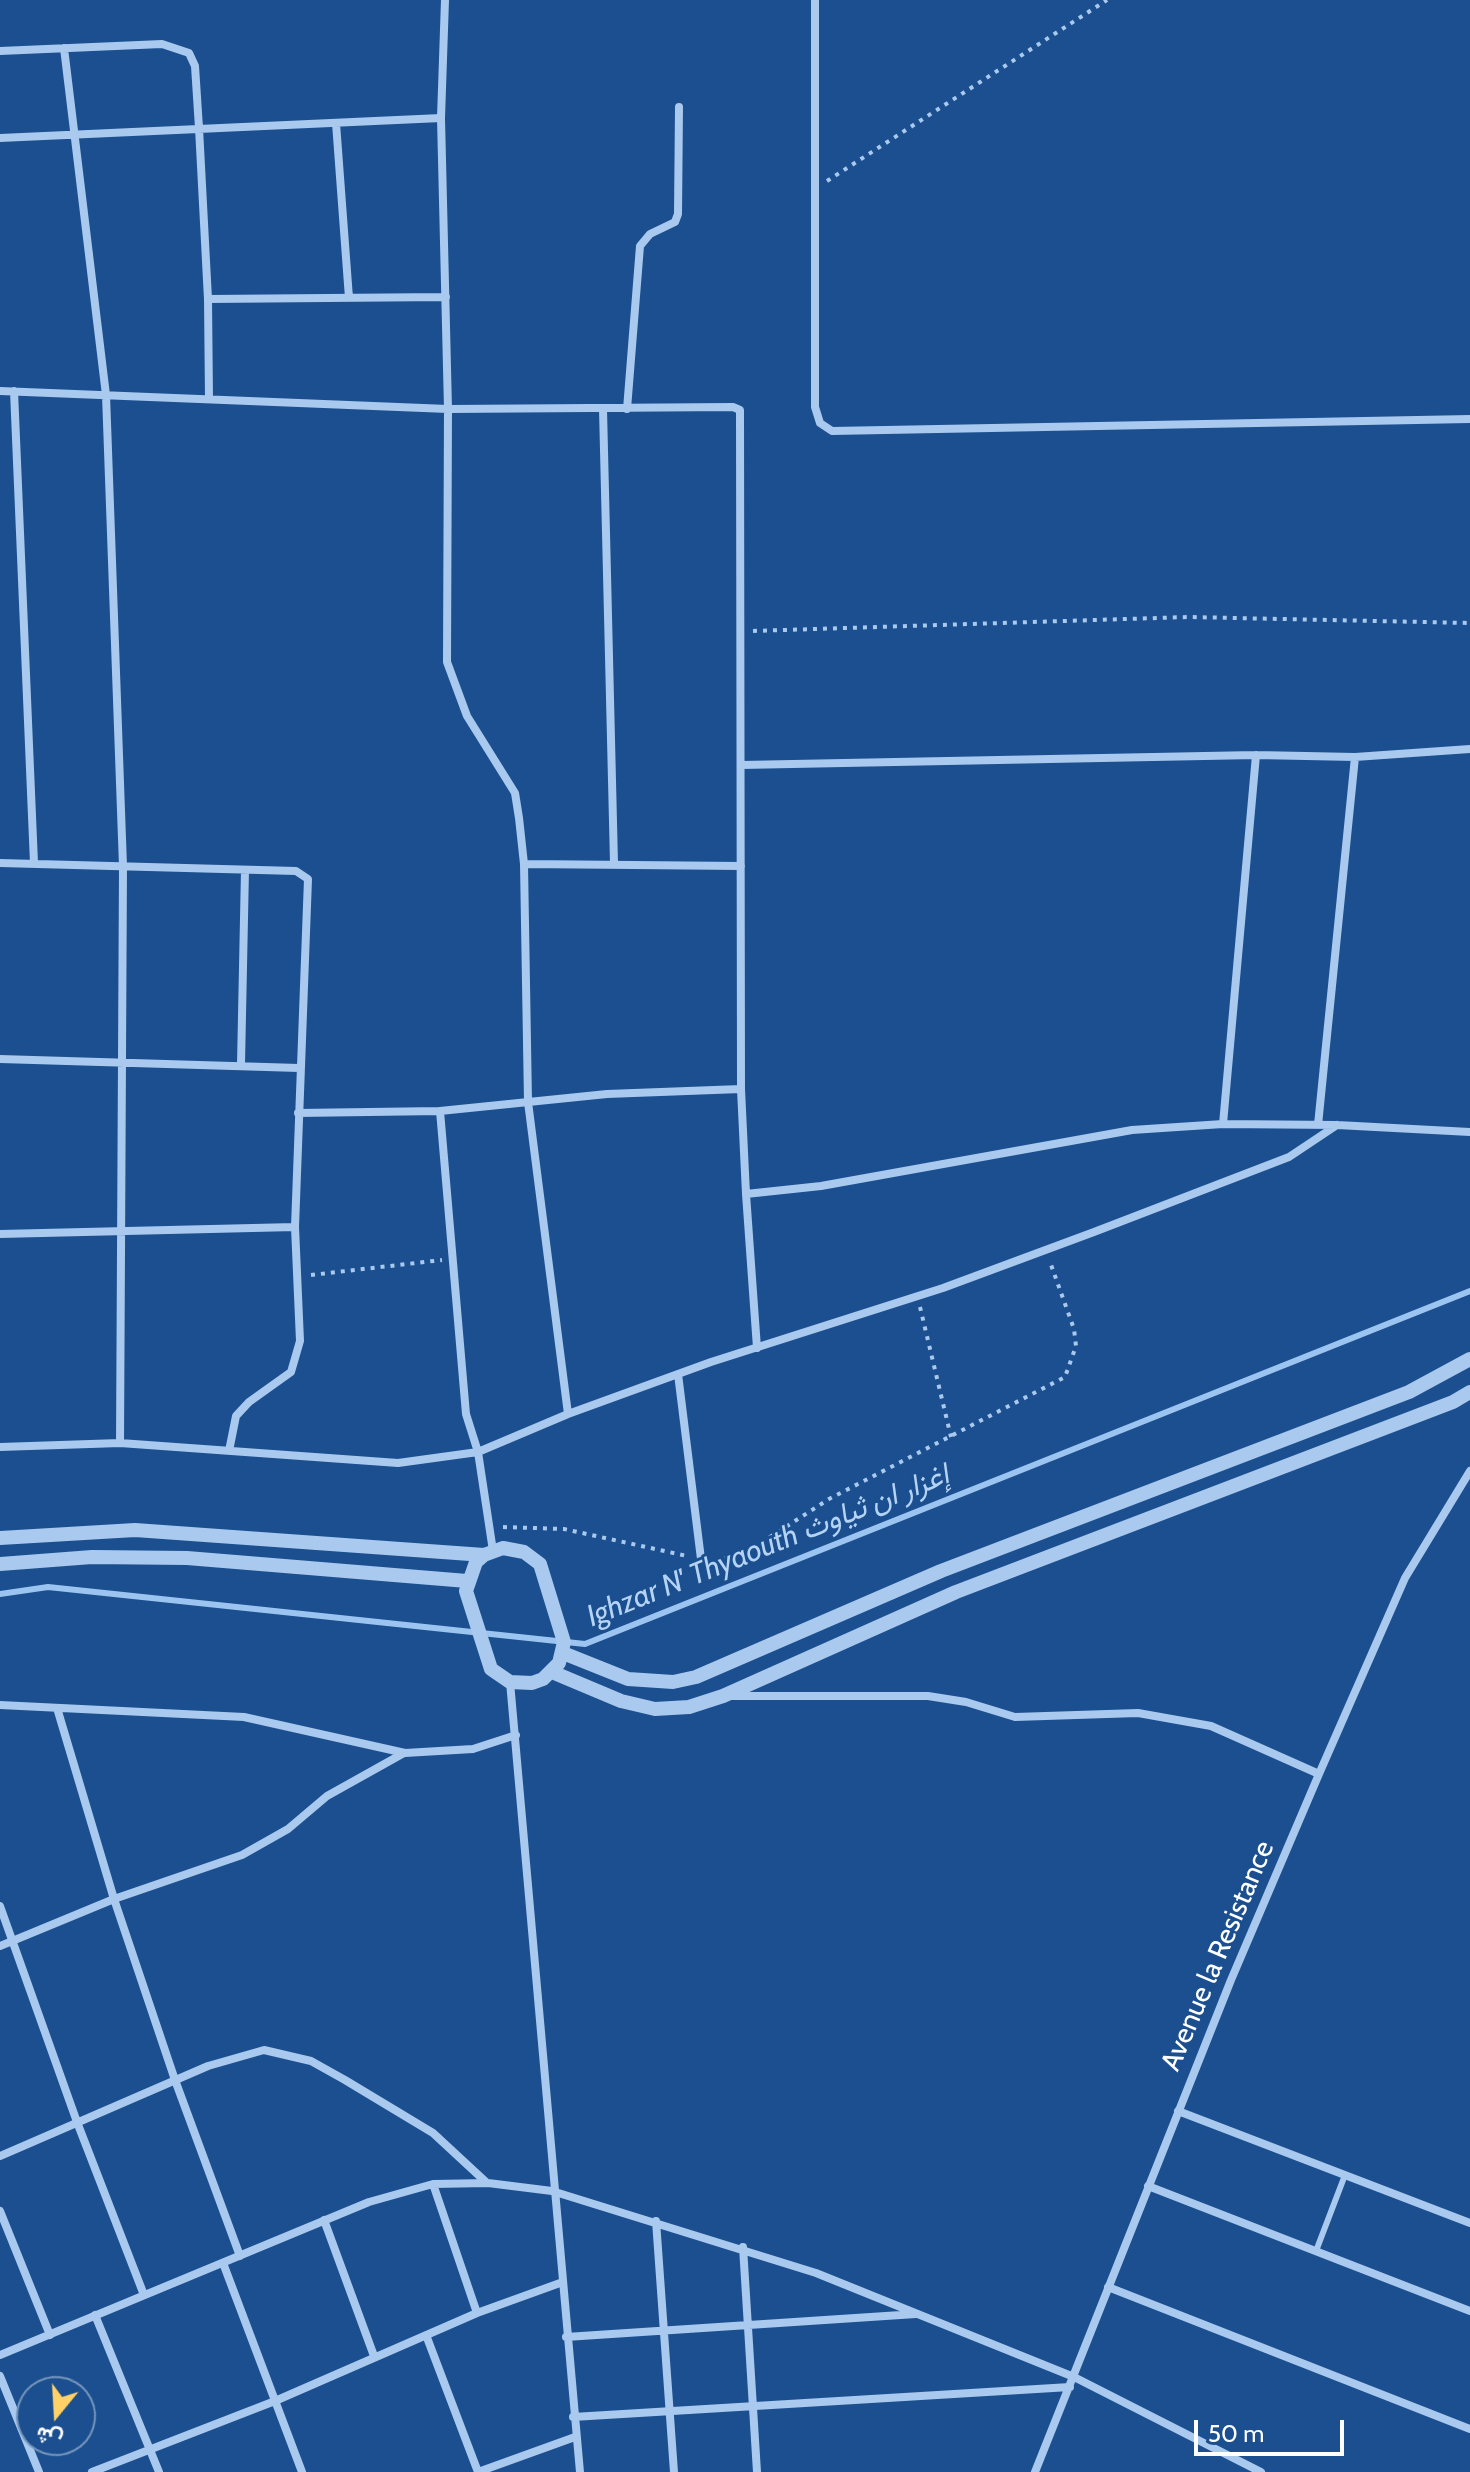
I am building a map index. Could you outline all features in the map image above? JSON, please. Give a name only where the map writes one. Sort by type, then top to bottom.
[{"type":"street","points":[[445,0],[441,118],[448,409],[447,662],[467,716],[515,793],[524,864],[528,1102],[568,1414]]},
{"type":"street","points":[[815,0],[815,407],[820,423],[832,431],[1470,419]]},
{"type":"street","points":[[0,51],[162,44],[189,53],[195,66],[199,128],[208,299],[209,399]]},
{"type":"street","points":[[64,48],[106,395],[123,866],[120,1443]]},
{"type":"street","points":[[627,409],[640,246],[650,234],[670,227],[678,214],[679,107]]},
{"type":"street","points":[[0,138],[441,118]]},
{"type":"street","points":[[336,123],[349,298]]},
{"type":"street","points":[[208,299],[446,297]]},
{"type":"street","points":[[0,391],[448,409],[733,407],[740,410],[741,1089],[757,1348]]},
{"type":"street","points":[[14,391],[34,863]]},
{"type":"street","points":[[603,409],[614,863]]},
{"type":"street","points":[[741,765],[1256,755],[1355,757],[1470,749]]},
{"type":"street","points":[[1223,1124],[1256,755]]},
{"type":"street","points":[[1318,1125],[1355,757]]},
{"type":"street","points":[[0,863],[296,871],[308,879],[295,1227],[301,1330],[291,1372],[236,1416],[229,1451]]},
{"type":"street","points":[[524,864],[741,866]]},
{"type":"street","points":[[241,1064],[245,870]]},
{"type":"street","points":[[0,1059],[299,1068]]},
{"type":"street","points":[[298,1113],[440,1111],[607,1094],[741,1089]]},
{"type":"street","points":[[0,1538],[147,1530],[488,1553],[514,1549],[540,1564],[564,1642],[563,1653],[552,1672],[532,1683],[510,1682],[491,1669],[466,1591],[467,1581],[488,1553],[488,1527],[478,1452],[466,1414],[440,1111]]},
{"type":"street","points":[[746,1194],[821,1186],[1132,1130],[1223,1124],[1337,1125],[1470,1132]]},
{"type":"street","points":[[0,1447],[120,1443],[398,1463],[478,1452],[506,1443],[568,1414],[678,1374],[917,1297],[1045,1250],[1289,1157],[1337,1125]]},
{"type":"street","points":[[0,1234],[295,1227]]},
{"type":"street","points":[[563,1653],[628,1679],[673,1682],[696,1677],[941,1571],[1409,1392],[1470,1359]]},
{"type":"street","points":[[678,1374],[701,1559]]},
{"type":"street","points":[[552,1672],[621,1701],[655,1709],[689,1707],[723,1696],[956,1592],[1441,1407],[1470,1392]]},
{"type":"street","name":"Avenue la Resistance","points":[[1035,2472],[1178,2111],[1319,1774],[1405,1578],[1467,1482],[1470,1471]]},
{"type":"street","points":[[0,1564],[92,1557],[171,1557],[467,1581]]},
{"type":"street","points":[[510,1682],[560,2283],[580,2472]]},
{"type":"street","points":[[723,1696],[928,1696],[966,1702],[1015,1717],[1138,1713],[1223,1730],[1319,1774]]},
{"type":"street","points":[[0,1705],[244,1717],[405,1753],[473,1749],[516,1735]]},
{"type":"street","points":[[57,1708],[114,1899],[175,2080],[240,2256]]},
{"type":"street","points":[[0,1946],[114,1899],[242,1855],[288,1829],[327,1796],[405,1753]]},
{"type":"street","points":[[0,1906],[77,2122],[144,2295]]},
{"type":"street","points":[[0,2156],[175,2080],[249,2052],[288,2053],[345,2080],[433,2133],[488,2183]]},
{"type":"street","points":[[1178,2111],[1470,2223]]},
{"type":"street","points":[[0,2355],[405,2189],[433,2184],[488,2183],[552,2191],[743,2247],[1074,2377],[1261,2472]]},
{"type":"street","points":[[433,2184],[477,2313]]},
{"type":"street","points":[[1148,2186],[1470,2311]]},
{"type":"street","points":[[0,2211],[50,2335]]},
{"type":"street","points":[[324,2220],[374,2356]]},
{"type":"street","points":[[656,2221],[674,2472]]},
{"type":"street","points":[[743,2247],[757,2472]]},
{"type":"street","points":[[223,2263],[302,2472]]},
{"type":"street","points":[[92,2472],[275,2401],[477,2313],[560,2283]]},
{"type":"street","points":[[1108,2287],[1470,2429]]},
{"type":"street","points":[[566,2337],[919,2314]]},
{"type":"street","points":[[95,2315],[159,2472]]},
{"type":"street","points":[[426,2335],[478,2472],[575,2437]]},
{"type":"street","points":[[0,2376],[39,2472]]},
{"type":"street","points":[[573,2417],[1070,2387]]},
{"type":"lane","points":[[1316,2251],[1345,2175]]},
{"type":"path","points":[[814,189],[1107,0]]},
{"type":"path","points":[[741,632],[1188,617],[1470,623]]},
{"type":"path","points":[[488,1527],[564,1529],[701,1559],[737,1557],[829,1499],[1049,1388],[1065,1377],[1076,1346],[1074,1329],[1045,1250]]},
{"type":"path","points":[[299,1276],[452,1259]]},
{"type":"path","points":[[917,1297],[951,1437]]},
{"type":"waterway","name":"Ighzar N' Thyaouth إغزار ان ثياوث","points":[[0,1594],[48,1587],[585,1644],[1470,1291]]}]
